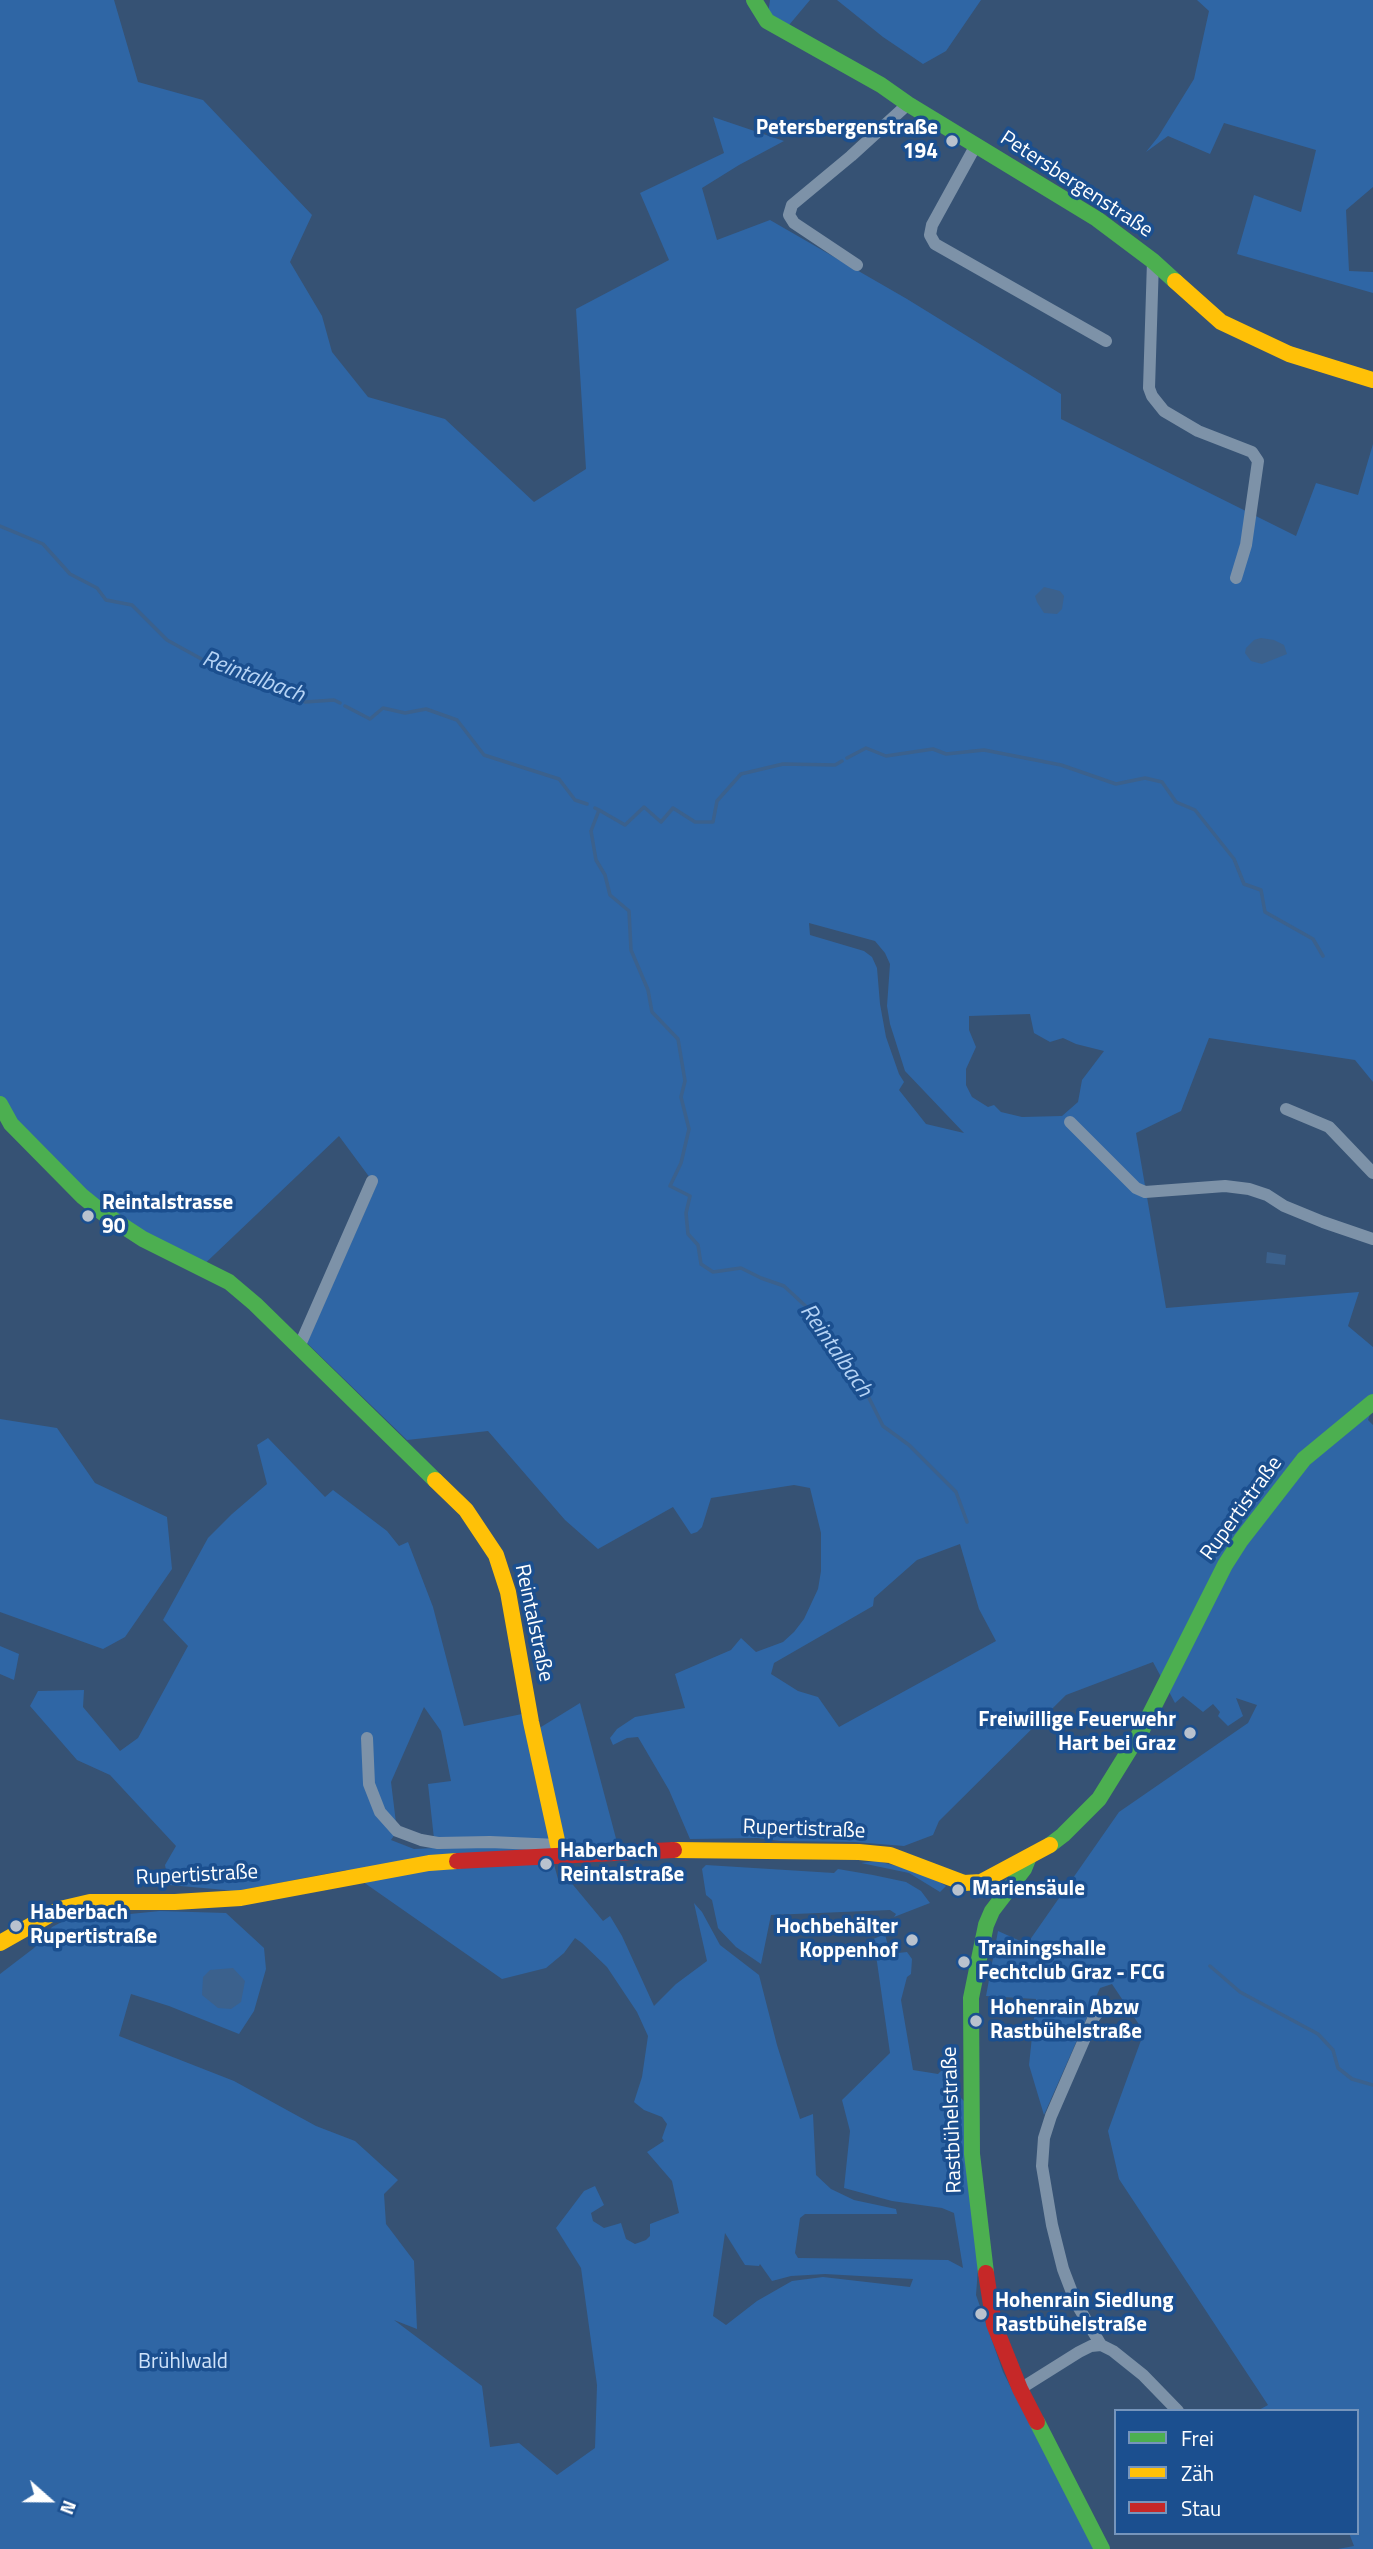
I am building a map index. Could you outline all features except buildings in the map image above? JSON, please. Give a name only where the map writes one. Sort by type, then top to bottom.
[{"type":"street","name":"Petersbergenstraße","points":[[754,0],[767,21],[881,85],[1097,219],[1153,261],[1221,322],[1289,354],[1373,380]]},
{"type":"street","points":[[857,265],[794,223],[789,215],[792,205],[908,104]]},
{"type":"street","name":"Petersbergenstraße","points":[[976,145],[932,225],[930,235],[935,244],[1106,341]]},
{"type":"street","name":"Petersbergenstraße","points":[[1153,261],[1149,388],[1153,398],[1164,411],[1186,424],[1252,452],[1258,461],[1246,545],[1236,578]]},
{"type":"street","name":"Reintalstraße","points":[[0,1104],[6,1125],[103,1213],[143,1239],[229,1282],[300,1345],[466,1510],[496,1555],[508,1592],[531,1721],[562,1851]]},
{"type":"street","points":[[1286,1110],[1329,1127],[1373,1173]]},
{"type":"street","points":[[1070,1122],[1136,1188],[1145,1192],[1224,1186],[1249,1189],[1267,1195],[1284,1206],[1373,1240]]},
{"type":"street","points":[[300,1345],[372,1181]]},
{"type":"street","name":"Rupertistraße","points":[[0,1943],[60,1909],[90,1902],[175,1902],[241,1898],[429,1863],[562,1851],[700,1849],[875,1853],[918,1864],[953,1880],[972,1883],[995,1876],[1063,1835],[1091,1809],[1110,1784],[1156,1703],[1225,1565],[1258,1515],[1304,1459],[1373,1402]]},
{"type":"street","points":[[367,1738],[369,1784],[380,1812],[397,1831],[409,1837],[438,1843],[490,1842],[562,1851]]},
{"type":"street","name":"Rastbühelstraße","points":[[1028,1858],[1024,1869],[992,1911],[982,1938],[971,1998],[971,2154],[993,2324],[1020,2389],[1102,2549]]},
{"type":"street","points":[[1101,2345],[1076,2303],[1063,2269],[1042,2166],[1044,2138],[1051,2116],[1094,2017],[1105,2004]]},
{"type":"street","points":[[1020,2389],[1079,2352],[1101,2345],[1143,2375],[1176,2409]]},
{"type":"green space","points":[[0,0],[114,0],[138,82],[203,100],[312,215],[290,262],[322,316],[332,352],[368,397],[445,419],[534,502],[586,469],[576,309],[669,260],[640,193],[724,153],[713,117],[784,141],[702,188],[717,240],[770,220],[907,299],[1061,394],[1061,419],[1296,536],[1316,483],[1358,495],[1373,444],[1373,1082],[1355,1060],[1209,1038],[1181,1111],[1136,1133],[1166,1308],[1359,1292],[1348,1326],[1373,1347],[1373,1405],[1368,1420],[1373,1425],[1373,2549],[1338,2549],[1354,2546],[1350,2535],[1359,2535],[1359,2409],[1261,2409],[1268,2405],[1119,2179],[1108,2131],[1144,2032],[1112,1984],[1100,1988],[1044,2115],[1029,2065],[1036,1999],[986,1996],[998,1931],[1027,1944],[1119,1812],[1248,1723],[1257,1705],[1236,1698],[1243,1716],[1228,1726],[1218,1716],[1220,1712],[1213,1704],[1203,1712],[1183,1696],[1175,1703],[1153,1662],[1066,1695],[939,1821],[933,1835],[904,1846],[758,1838],[690,1839],[669,1790],[638,1737],[627,1738],[613,1745],[610,1738],[617,1729],[635,1717],[685,1708],[675,1674],[731,1650],[741,1638],[756,1652],[783,1642],[794,1632],[804,1619],[818,1589],[821,1571],[821,1533],[810,1488],[794,1485],[711,1498],[702,1527],[691,1534],[673,1507],[598,1549],[565,1520],[488,1431],[407,1440],[307,1343],[376,1186],[339,1136],[195,1273],[120,1224],[0,1104]],"holes":[[[809,923],[875,941],[890,964],[887,1006],[905,1071],[964,1133],[926,1124],[899,1090],[904,1082],[886,1037],[877,968],[872,957],[864,951],[810,935]],[[1030,1014],[1034,1033],[1050,1042],[1063,1038],[1104,1051],[1082,1080],[1078,1102],[1062,1116],[1022,1117],[1001,1112],[994,1105],[988,1107],[972,1097],[966,1085],[966,1069],[976,1047],[969,1030],[969,1016]],[[960,1544],[979,1609],[996,1641],[839,1727],[818,1697],[798,1691],[771,1674],[774,1663],[873,1606],[874,1598],[917,1560]]]},
{"type":"green space","points":[[770,0],[810,0],[784,31],[767,21]]},
{"type":"green space","points":[[837,0],[981,0],[946,51],[923,64],[883,37]]},
{"type":"green space","points":[[1197,0],[1373,0],[1373,187],[1346,210],[1349,271],[1373,272],[1373,293],[1237,254],[1254,195],[1301,212],[1316,150],[1224,123],[1210,154],[1168,136],[1146,152],[1194,79],[1209,11]]},
{"type":"green space","points":[[0,1419],[57,1428],[95,1483],[167,1517],[172,1569],[125,1637],[103,1649],[0,1612]]},
{"type":"green space","name":"Brühlwald","points":[[268,1438],[325,1497],[333,1490],[387,1531],[399,1546],[408,1542],[433,1607],[464,1726],[522,1714],[528,1735],[580,1703],[618,1846],[550,1850],[558,1879],[569,1880],[603,1921],[610,1916],[654,2006],[676,1984],[707,1961],[694,1903],[720,1945],[759,1975],[800,2119],[813,2114],[816,2175],[831,2189],[854,2200],[896,2209],[897,2214],[805,2214],[800,2218],[795,2253],[798,2258],[948,2260],[963,2268],[954,2213],[942,2208],[892,2201],[844,2188],[850,2131],[842,2100],[890,2053],[877,1962],[871,1940],[885,1934],[890,1954],[907,1952],[912,1959],[911,1974],[907,1977],[901,2000],[913,2070],[938,2074],[942,2070],[957,2072],[956,2093],[965,2102],[978,2268],[976,2295],[1003,2372],[1094,2549],[0,2549],[0,1974],[34,1948],[52,1927],[87,1909],[100,1917],[160,1911],[226,1913],[264,1948],[266,1969],[254,2011],[239,2034],[131,1994],[119,2036],[234,2081],[316,2126],[355,2141],[398,2180],[384,2194],[386,2224],[414,2261],[417,2329],[394,2320],[482,2386],[490,2447],[519,2443],[557,2475],[595,2448],[597,2385],[581,2268],[556,2228],[584,2191],[595,2186],[604,2205],[591,2213],[593,2221],[604,2228],[621,2223],[626,2239],[635,2244],[650,2236],[650,2224],[679,2213],[672,2181],[647,2152],[664,2141],[662,2138],[667,2124],[662,2117],[644,2110],[634,2102],[642,2077],[648,2036],[637,2012],[607,1967],[582,1943],[575,1938],[564,1953],[546,1968],[502,1979],[346,1870],[237,1891],[169,1885],[165,1865],[176,1846],[110,1775],[77,1760],[30,1706],[38,1691],[84,1690],[83,1707],[120,1751],[138,1738],[188,1646],[163,1620],[208,1538],[267,1484],[257,1445]],"holes":[[[424,1707],[441,1731],[451,1781],[428,1784],[435,1848],[414,1849],[391,1840],[397,1831],[391,1782]],[[725,2233],[745,2265],[760,2264],[772,2281],[791,2276],[825,2274],[913,2279],[910,2287],[823,2277],[792,2281],[757,2301],[726,2325],[713,2316]]]},
{"type":"green space","points":[[0,1646],[19,1654],[14,1680],[0,1674]]},
{"type":"green space","points":[[877,1861],[924,1873],[946,1886],[940,1892],[909,1873],[861,1863]]},
{"type":"green space","points":[[706,1865],[834,1873],[838,1869],[906,1882],[921,1891],[930,1903],[894,1917],[896,1914],[890,1910],[771,1915],[761,1964],[736,1947],[718,1928],[712,1900],[706,1895],[702,1869]]},
{"type":"shaded area","points":[[1044,587],[1060,591],[1064,596],[1062,609],[1057,614],[1044,613],[1037,602],[1035,596]]},
{"type":"shaded area","points":[[1261,638],[1284,645],[1287,654],[1262,664],[1251,661],[1245,653],[1246,648],[1254,640]]},
{"type":"shaded area","points":[[1267,1252],[1286,1255],[1285,1265],[1266,1263]]},
{"type":"shaded area","points":[[233,1968],[245,1981],[241,2002],[231,2009],[218,2008],[202,1995],[203,1977],[210,1970]]},
{"type":"waterway","name":"Reintalbach","points":[[0,526],[43,544],[70,574],[97,588],[106,600],[132,605],[167,640],[225,672],[277,685],[305,702],[334,700],[340,703]]},
{"type":"waterway","name":"Reintalbach","points":[[345,706],[370,719],[383,708],[405,713],[426,709],[457,720],[484,755],[559,779],[575,800],[587,804]]},
{"type":"waterway","points":[[847,758],[866,748],[886,756],[933,749],[946,754],[984,750],[1061,765],[1116,784],[1145,778],[1162,782],[1176,802],[1195,810],[1234,859],[1244,884],[1261,890],[1265,912],[1313,939],[1323,956]]},
{"type":"waterway","points":[[599,810],[625,825],[644,807],[661,822],[673,808],[695,822],[713,822],[717,801],[741,774],[783,764],[835,765],[842,761]]},
{"type":"waterway","name":"Reintalbach","points":[[595,808],[599,810],[591,831],[596,860],[605,875],[610,895],[629,911],[631,950],[648,990],[652,1012],[678,1039],[685,1081],[681,1097],[689,1129],[681,1163],[670,1186],[690,1196],[686,1213],[688,1234],[698,1245],[701,1264],[713,1272],[741,1268],[784,1286],[812,1312],[826,1345],[860,1380],[883,1426],[909,1445],[956,1492],[967,1522]]},
{"type":"waterway","points":[[1210,1966],[1240,1992],[1318,2034],[1333,2050],[1338,2068],[1352,2079],[1373,2085]]},
{"type":"traffic: fast","points":[[754,0],[767,21],[881,85],[1097,219],[1175,281]]},
{"type":"traffic: fast","points":[[0,1104],[11,1124],[82,1196],[143,1239],[229,1282],[255,1304],[435,1480]]},
{"type":"traffic: fast","points":[[1050,1845],[1099,1799],[1143,1728],[1225,1565],[1241,1540],[1304,1459],[1373,1402]]},
{"type":"traffic: fast","points":[[986,2273],[972,2154],[971,1998],[986,1925],[992,1911],[1024,1869],[1028,1859]]},
{"type":"traffic: fast","points":[[1037,2422],[1102,2549]]},
{"type":"traffic: slow","points":[[1175,281],[1221,322],[1289,354],[1373,380]]},
{"type":"traffic: slow","points":[[435,1480],[466,1510],[496,1555],[508,1592],[531,1722],[558,1845],[566,1856]]},
{"type":"traffic: slow","points":[[674,1850],[859,1852],[890,1855],[964,1883],[981,1882],[1050,1845]]},
{"type":"traffic: slow","points":[[0,1943],[60,1909],[90,1902],[175,1902],[241,1898],[429,1863],[457,1861]]},
{"type":"traffic: jam","points":[[457,1861],[674,1850]]},
{"type":"traffic: jam","points":[[986,2273],[994,2324],[1020,2389],[1037,2422]]},
{"type":"place","name":"Petersbergenstraße 194","points":[[952,141]]},
{"type":"place","name":"Reintalstrasse 90","points":[[88,1216]]},
{"type":"place","name":"Freiwillige Feuerwehr Hart bei Graz","points":[[1190,1733]]},
{"type":"place","name":"Haberbach Reintalstraße","points":[[546,1864]]},
{"type":"place","name":"Mariensäule","points":[[958,1890]]},
{"type":"place","name":"Haberbach Rupertistraße","points":[[16,1926]]},
{"type":"place","name":"Hochbehälter Koppenhof","points":[[912,1940]]},
{"type":"place","name":"Trainingshalle Fechtclub Graz - FCG","points":[[964,1962]]},
{"type":"place","name":"Hohenrain Abzw Rastbühelstraße","points":[[976,2021]]},
{"type":"place","name":"Hohenrain Siedlung Rastbühelstraße","points":[[981,2314]]}]
